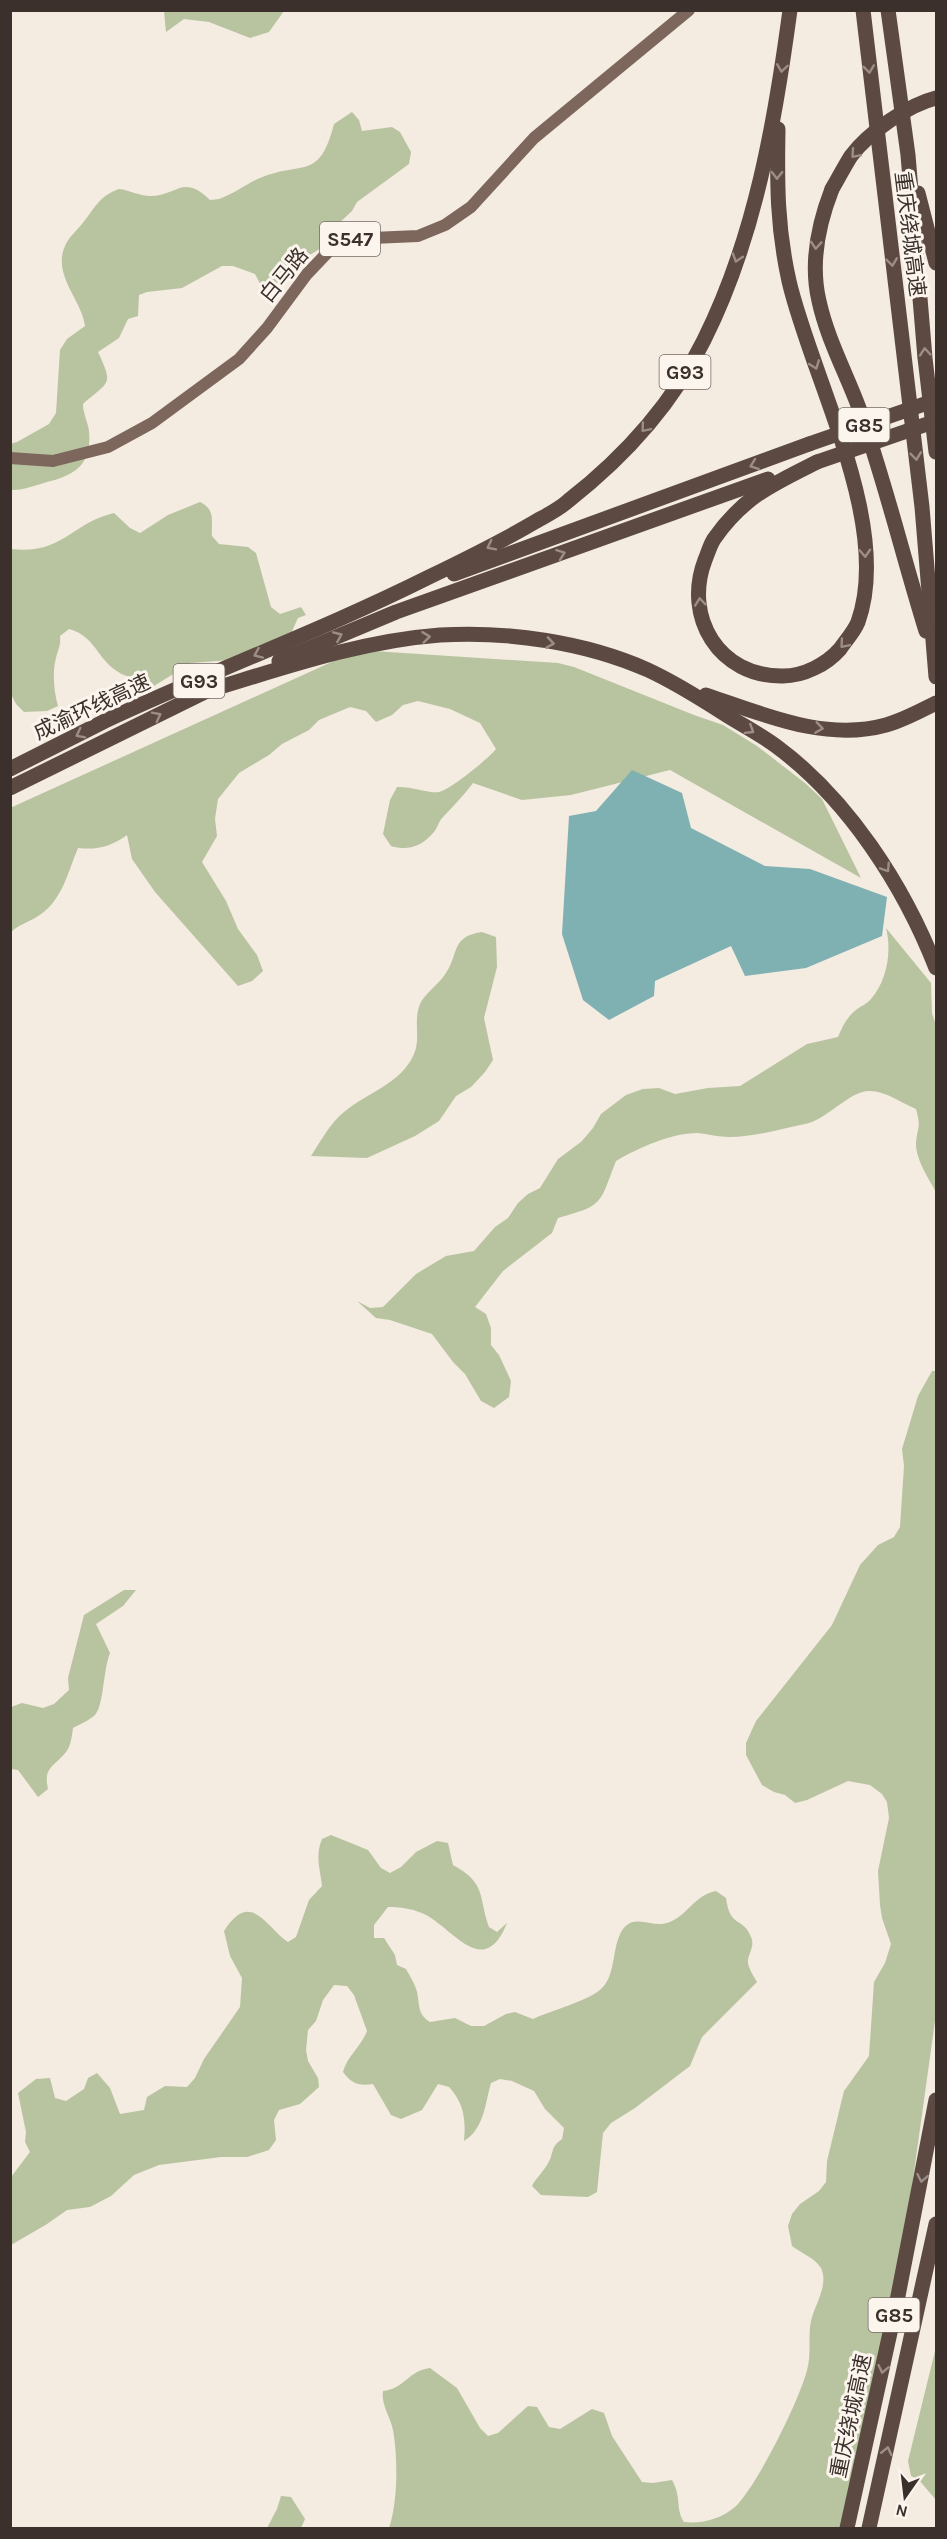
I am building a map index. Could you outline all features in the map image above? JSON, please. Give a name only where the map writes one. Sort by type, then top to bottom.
[{"type":"highway","name":"G93","points":[[389,597],[506,538],[566,503],[610,465],[645,429],[676,386],[703,342],[736,260],[758,187],[778,96],[790,10]]},
{"type":"highway","name":"重庆绕城高速","points":[[863,10],[922,507],[936,669]]},
{"type":"highway","name":"重庆绕城高速","points":[[888,10],[908,155],[925,358],[936,452]]},
{"type":"highway","points":[[778,96],[779,234],[803,335],[843,440],[859,505],[866,552],[864,590],[858,622],[851,635],[831,659],[805,672],[784,676],[763,674],[738,666],[716,647],[705,628],[698,602],[699,575],[712,541],[728,521],[757,493],[817,462]]},
{"type":"highway","name":"G85","points":[[936,98],[896,116],[852,155],[832,189],[822,215],[816,243],[819,301],[859,408],[893,510],[936,669]]},
{"type":"highway","points":[[908,155],[936,263]]},
{"type":"highway","points":[[389,597],[936,400]]},
{"type":"highway","points":[[207,691],[396,612],[936,422]]},
{"type":"highway","name":"成渝环线高速","points":[[10,769],[106,721],[389,597]]},
{"type":"highway","name":"G93","points":[[207,691],[341,651],[440,635],[492,635],[557,643],[602,655],[646,669],[683,687],[775,719],[820,729],[841,730],[885,726],[936,703]]},
{"type":"highway","points":[[683,687],[777,747],[814,780],[847,815],[903,893],[936,968]]},
{"type":"highway","name":"成渝环线高速","points":[[10,788],[207,691]]},
{"type":"highway","name":"重庆绕城高速","points":[[847,2529],[897,2301],[936,2100]]},
{"type":"highway","name":"重庆绕城高速","points":[[869,2529],[936,2224]]},
{"type":"main road","name":"白马路","points":[[10,458],[52,461],[108,447],[152,423],[239,359],[267,328],[307,273],[328,252],[349,239],[418,236],[445,225],[471,207],[534,138],[689,10]]},
{"type":"green space","points":[[164,10],[284,11],[269,32],[250,38],[209,22],[184,19],[166,32]]},
{"type":"green space","points":[[352,112],[359,120],[362,131],[392,127],[400,132],[411,152],[409,164],[357,202],[352,211],[337,225],[326,245],[295,264],[276,291],[267,297],[255,274],[233,266],[222,266],[182,288],[139,295],[138,316],[128,319],[119,338],[98,352],[107,377],[103,386],[83,404],[89,431],[88,452],[85,460],[66,476],[20,490],[11,490],[10,444],[49,424],[56,413],[60,350],[67,339],[85,326],[83,316],[65,277],[62,257],[69,239],[99,201],[119,189],[152,196],[187,187],[201,192],[210,200],[219,199],[260,178],[308,166],[315,162],[328,142],[334,124]]},
{"type":"green space","points":[[200,502],[211,512],[212,536],[219,544],[248,547],[256,553],[271,607],[280,614],[301,607],[306,615],[298,618],[288,640],[230,660],[191,663],[154,686],[132,691],[125,683],[133,678],[112,668],[87,639],[69,629],[60,636],[54,670],[58,706],[47,711],[24,712],[16,704],[11,694],[11,549],[29,550],[55,543],[87,524],[114,513],[130,528],[140,533],[168,515]]},
{"type":"green space","points":[[358,650],[558,663],[574,667],[723,725],[757,746],[822,799],[861,878],[670,770],[571,795],[522,800],[473,783],[442,818],[434,832],[424,841],[409,848],[391,846],[383,834],[390,800],[397,787],[439,792],[469,774],[496,749],[480,723],[450,709],[418,701],[403,705],[392,715],[376,722],[366,711],[350,707],[319,720],[309,730],[282,744],[269,755],[239,773],[218,799],[215,819],[217,836],[202,862],[226,901],[238,929],[257,955],[263,971],[252,981],[238,986],[155,892],[132,859],[127,835],[104,847],[78,848],[58,896],[52,904],[44,912],[11,932],[10,808]]},
{"type":"green space","points":[[886,928],[931,983],[932,1013],[936,1025],[936,1192],[923,1168],[916,1148],[919,1123],[916,1109],[887,1095],[870,1091],[854,1095],[822,1117],[805,1124],[739,1137],[687,1134],[666,1138],[634,1151],[616,1161],[603,1195],[593,1206],[558,1218],[552,1233],[503,1271],[475,1307],[486,1314],[491,1328],[491,1345],[499,1355],[511,1381],[509,1397],[494,1408],[481,1401],[465,1374],[432,1334],[390,1320],[376,1318],[357,1301],[370,1308],[383,1307],[416,1274],[446,1256],[474,1251],[495,1227],[508,1218],[518,1203],[528,1194],[540,1188],[558,1159],[581,1142],[601,1114],[626,1095],[643,1089],[659,1088],[675,1094],[708,1088],[740,1086],[807,1044],[838,1037],[850,1016],[869,1001],[881,984],[888,956]]},
{"type":"green space","points":[[482,932],[496,937],[497,967],[484,1018],[493,1060],[485,1072],[471,1087],[456,1096],[439,1121],[415,1136],[367,1158],[311,1156],[339,1116],[383,1087],[401,1073],[408,1064],[416,1048],[417,1017],[422,1000],[444,976],[464,938]]},
{"type":"green space","points":[[932,1371],[936,1371],[936,2014],[902,2258],[846,2528],[389,2528],[396,2493],[396,2453],[393,2430],[384,2406],[383,2391],[390,2390],[416,2373],[430,2368],[457,2388],[480,2428],[488,2436],[498,2433],[528,2406],[537,2407],[549,2427],[560,2429],[592,2409],[604,2413],[612,2436],[642,2482],[672,2480],[684,2522],[711,2520],[735,2507],[755,2480],[788,2418],[808,2366],[811,2321],[822,2288],[823,2274],[812,2258],[792,2246],[788,2226],[792,2214],[800,2204],[819,2191],[826,2182],[827,2161],[844,2091],[869,2056],[874,1982],[885,1963],[891,1944],[882,1918],[878,1871],[889,1818],[887,1802],[882,1794],[870,1785],[848,1781],[807,1800],[795,1803],[785,1795],[774,1792],[762,1785],[746,1755],[746,1743],[756,1721],[832,1625],[860,1565],[878,1545],[894,1537],[900,1527],[904,1466],[902,1449],[918,1396]]},
{"type":"green space","points":[[124,1590],[136,1590],[123,1606],[96,1624],[110,1653],[98,1710],[93,1717],[73,1728],[68,1750],[48,1772],[48,1789],[38,1797],[18,1770],[11,1769],[11,1707],[22,1703],[43,1708],[54,1704],[69,1690],[68,1678],[84,1615]]},
{"type":"green space","points":[[331,1835],[368,1850],[381,1868],[390,1873],[401,1867],[416,1852],[437,1841],[448,1843],[453,1865],[471,1878],[480,1891],[489,1927],[497,1932],[507,1923],[498,1939],[489,1948],[480,1949],[460,1940],[428,1916],[408,1909],[388,1907],[374,1925],[374,1938],[384,1938],[395,1955],[397,1965],[406,1969],[416,1989],[421,2012],[430,2022],[455,2018],[471,2026],[484,2026],[506,2014],[515,2012],[533,2019],[588,1997],[601,1989],[610,1976],[619,1936],[628,1924],[638,1921],[655,1924],[667,1923],[680,1916],[708,1893],[716,1891],[726,1898],[730,1914],[744,1926],[751,1937],[752,1946],[748,1963],[757,1982],[702,2037],[690,2066],[635,2108],[611,2123],[603,2133],[597,2192],[588,2197],[541,2195],[532,2186],[549,2161],[555,2145],[562,2139],[564,2128],[545,2109],[534,2091],[512,2081],[500,2079],[491,2083],[480,2123],[471,2136],[464,2141],[463,2112],[458,2099],[449,2087],[438,2084],[422,2110],[401,2119],[391,2115],[373,2084],[356,2083],[343,2072],[367,2031],[354,1995],[347,1986],[334,1985],[323,2000],[316,2021],[308,2030],[306,2050],[308,2061],[318,2078],[319,2087],[300,2104],[279,2110],[274,2120],[276,2140],[269,2150],[247,2157],[221,2157],[159,2165],[134,2175],[111,2196],[90,2207],[67,2210],[11,2245],[11,2177],[30,2152],[25,2142],[26,2132],[18,2093],[36,2079],[50,2078],[55,2098],[66,2101],[84,2089],[88,2078],[97,2073],[110,2088],[120,2114],[144,2110],[147,2097],[165,2086],[187,2087],[240,2007],[242,1978],[230,1956],[224,1931],[242,1913],[250,1912],[258,1915],[288,1942],[296,1937],[309,1900],[322,1886],[319,1851],[322,1839]]},
{"type":"green space","points":[[936,2347],[936,2500],[919,2480],[911,2476],[908,2461]]},
{"type":"green space","points":[[281,2496],[291,2497],[305,2519],[301,2528],[267,2528]]},
{"type":"water","points":[[632,770],[682,793],[691,828],[765,866],[810,869],[887,897],[882,936],[806,968],[745,976],[731,946],[655,981],[654,996],[609,1020],[583,1000],[562,934],[569,816],[596,811]]}]
